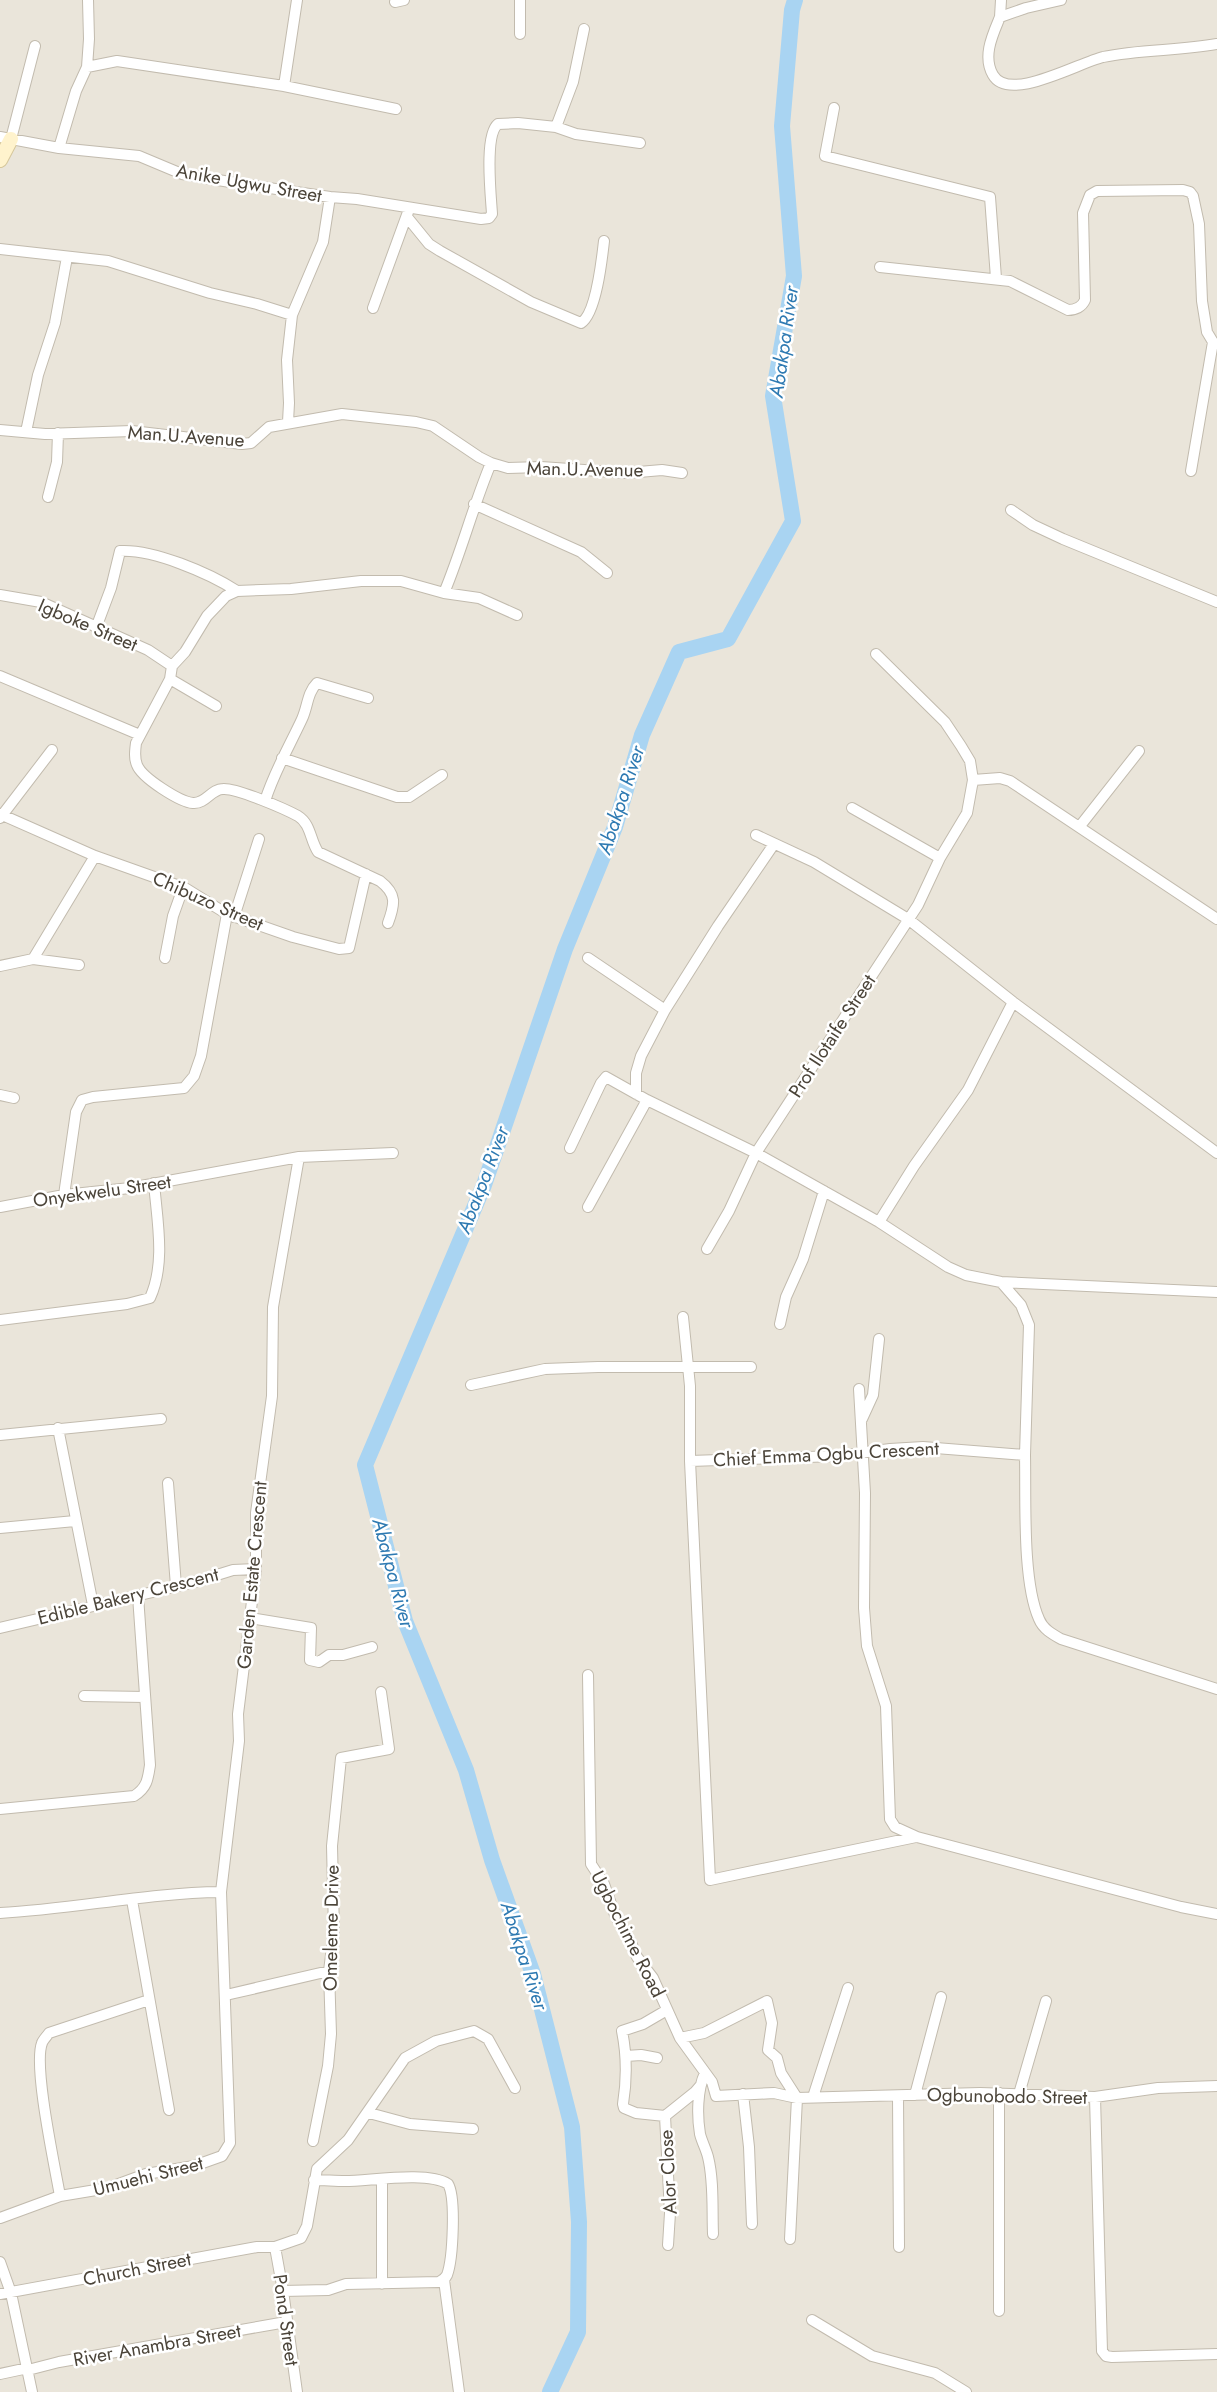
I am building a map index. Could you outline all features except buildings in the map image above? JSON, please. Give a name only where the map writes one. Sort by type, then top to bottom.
[{"type":"main road","points":[[0,160],[6,138]]},
{"type":"street","points":[[59,148],[76,91],[87,67],[89,39],[88,0]]},
{"type":"street","points":[[284,86],[297,0]]},
{"type":"street","points":[[520,0],[520,34]]},
{"type":"street","points":[[1001,0],[1000,17],[989,48],[989,68],[996,80],[1015,86],[1060,73],[1102,57],[1217,44]]},
{"type":"street","points":[[1000,17],[1062,0]]},
{"type":"street","points":[[584,28],[573,82],[556,128],[576,134],[640,143]]},
{"type":"street","points":[[6,138],[35,46]]},
{"type":"street","points":[[87,67],[117,61],[284,86],[396,109]]},
{"type":"street","points":[[834,108],[825,156],[990,197],[996,278]]},
{"type":"street","name":"Anike Ugwu Street","points":[[6,138],[36,142],[59,148],[140,156],[182,174],[330,197],[357,199],[408,212],[489,218],[492,214],[490,135],[494,127],[498,124],[518,123],[556,128]]},
{"type":"street","points":[[880,267],[1010,281],[1068,310],[1074,310],[1083,304],[1085,300],[1083,213],[1090,195],[1097,191],[1183,190],[1193,196],[1199,224],[1202,301],[1208,332],[1215,343],[1191,472]]},
{"type":"street","points":[[288,422],[290,403],[287,360],[292,315],[322,242],[330,197]]},
{"type":"street","points":[[408,212],[429,244],[531,302],[581,323],[595,295],[604,241]]},
{"type":"street","points":[[373,308],[408,212]]},
{"type":"street","points":[[0,249],[108,261],[210,293],[257,304],[292,315]]},
{"type":"street","points":[[26,432],[38,375],[55,323],[68,257]]},
{"type":"street","name":"Man.U.Avenue","points":[[0,430],[45,434],[132,431],[242,444],[251,443],[270,427],[288,422],[342,414],[416,422],[433,426],[491,464],[508,468],[541,467],[627,473],[662,470],[682,473]]},
{"type":"street","points":[[48,497],[57,462],[58,433]]},
{"type":"street","points":[[444,593],[458,561],[474,504],[491,464]]},
{"type":"street","points":[[474,504],[581,552],[607,573]]},
{"type":"street","points":[[1011,510],[1033,525],[1063,539],[1217,602]]},
{"type":"street","points":[[96,628],[111,588],[120,550],[132,550],[212,575],[238,591]]},
{"type":"street","points":[[388,923],[395,903],[393,894],[380,881],[318,852],[313,844],[306,823],[298,817],[265,802],[224,788],[216,790],[204,801],[193,803],[183,800],[148,778],[137,767],[134,753],[140,735],[170,679],[172,666],[185,652],[207,616],[226,596],[238,591],[291,589],[361,581],[401,581],[444,593],[479,598],[517,615]]},
{"type":"street","name":"Igboke Street","points":[[0,595],[41,602],[148,650],[172,666]]},
{"type":"street","points":[[876,654],[945,722],[970,761],[972,780],[1000,778],[1010,782],[1080,826],[1217,919]]},
{"type":"street","points":[[0,676],[140,735]]},
{"type":"street","points":[[170,679],[216,706]]},
{"type":"street","points":[[265,802],[282,758],[303,717],[310,691],[317,683],[368,698]]},
{"type":"street","points":[[1,816],[52,750]]},
{"type":"street","points":[[1080,826],[1139,751]]},
{"type":"street","points":[[282,758],[397,798],[409,797],[442,775]]},
{"type":"street","name":"Prof Ilotaife Street","points":[[707,1249],[729,1211],[756,1153],[918,905],[940,858],[967,813],[972,780]]},
{"type":"street","points":[[852,808],[940,858]]},
{"type":"street","name":"Chibuzo Street","points":[[1,816],[95,856],[183,888],[202,897],[230,915],[339,949],[349,948],[366,874]]},
{"type":"street","points":[[756,835],[814,862],[908,919],[1013,1002],[1217,1153]]},
{"type":"street","points":[[64,1195],[76,1112],[82,1100],[93,1097],[184,1088],[194,1076],[201,1056],[230,915],[259,839]]},
{"type":"street","points":[[636,1094],[636,1073],[641,1056],[665,1010],[718,926],[774,844]]},
{"type":"street","points":[[33,959],[48,938],[95,856]]},
{"type":"street","points":[[165,958],[173,916],[183,888]]},
{"type":"street","points":[[588,958],[665,1010]]},
{"type":"street","points":[[0,966],[33,959],[79,965]]},
{"type":"street","points":[[879,1222],[914,1166],[968,1090],[1013,1002]]},
{"type":"street","points":[[570,1148],[606,1077],[647,1100],[756,1153],[879,1222],[948,1266],[966,1275],[1001,1282],[1217,1292]]},
{"type":"street","points":[[0,1095],[14,1098]]},
{"type":"street","points":[[588,1207],[647,1100]]},
{"type":"street","name":"Onyekwelu Street","points":[[0,1207],[64,1195],[130,1188],[204,1176],[299,1158],[393,1153]]},
{"type":"street","name":"Garden Estate Crescent","points":[[226,1995],[221,1892],[239,1741],[238,1714],[256,1569],[256,1513],[272,1396],[273,1307],[299,1158]]},
{"type":"street","points":[[0,1320],[127,1304],[150,1298],[157,1282],[158,1273],[159,1239],[154,1183]]},
{"type":"street","points":[[780,1324],[786,1297],[803,1259],[824,1191]]},
{"type":"street","points":[[1001,1282],[1021,1305],[1029,1325],[1030,1347],[1025,1455],[1028,1561],[1032,1598],[1039,1620],[1048,1632],[1061,1639],[1217,1689]]},
{"type":"street","name":"Chief Emma Ogbu Crescent","points":[[683,1317],[691,1415],[690,1461],[716,1459],[759,1460],[863,1453],[924,1446],[1025,1455]]},
{"type":"street","points":[[861,1420],[873,1395],[879,1339]]},
{"type":"street","points":[[471,1384],[545,1369],[751,1367]]},
{"type":"street","points":[[859,1389],[863,1453],[864,1608],[867,1646],[886,1706],[890,1819],[895,1827],[917,1837],[1182,1907],[1217,1914]]},
{"type":"street","points":[[0,1435],[58,1428],[161,1420]]},
{"type":"street","points":[[58,1428],[93,1605]]},
{"type":"street","points":[[690,1461],[710,1880],[917,1837]]},
{"type":"street","points":[[168,1483],[176,1586]]},
{"type":"street","points":[[0,1528],[75,1521]]},
{"type":"street","name":"Edible Bakery Crescent","points":[[0,1628],[138,1596],[233,1570],[256,1569]]},
{"type":"street","points":[[0,1809],[134,1796],[142,1791],[148,1781],[150,1765],[138,1596]]},
{"type":"street","points":[[250,1618],[311,1628],[310,1660],[314,1662],[319,1662],[329,1655],[342,1655],[372,1647]]},
{"type":"street","name":"Ugbochime Road","points":[[588,1675],[592,1864],[604,1884],[615,1915],[637,1957],[653,1978],[680,2038],[712,2082],[716,2096],[774,2093],[797,2098]]},
{"type":"street","name":"Omeleme Drive","points":[[313,2141],[328,2066],[331,2034],[329,1971],[334,1931],[332,1846],[341,1758],[389,1749],[381,1692]]},
{"type":"street","points":[[84,1696],[145,1697]]},
{"type":"street","points":[[0,1913],[132,1900],[171,1893],[221,1892]]},
{"type":"street","points":[[132,1900],[169,2110]]},
{"type":"street","points":[[226,1995],[274,1982],[329,1971]]},
{"type":"street","points":[[813,2097],[848,1988]]},
{"type":"street","name":"Umuehi Street","points":[[0,2218],[60,2196],[108,2188],[146,2174],[194,2166],[222,2156],[227,2150],[231,2132],[225,2040],[226,1995]]},
{"type":"street","points":[[915,2095],[941,1997]]},
{"type":"street","points":[[60,2196],[42,2085],[40,2054],[42,2042],[49,2033],[149,2000]]},
{"type":"street","points":[[680,2038],[704,2033],[766,2001],[772,2023],[768,2050],[777,2058],[781,2073],[797,2098],[790,2239]]},
{"type":"street","points":[[1019,2094],[1046,2001]]},
{"type":"street","points":[[665,2116],[636,2113],[627,2110],[622,2104],[627,2077],[622,2030],[643,2024],[667,2010]]},
{"type":"street","points":[[459,2392],[444,2280],[449,2265],[451,2242],[451,2204],[448,2184],[439,2179],[419,2177],[314,2180],[319,2165],[338,2151],[369,2113],[405,2058],[436,2042],[474,2031],[488,2039],[516,2088]]},
{"type":"street","points":[[626,2056],[641,2055],[657,2058]]},
{"type":"street","points":[[705,2073],[700,2084],[700,2133],[708,2156],[713,2234]]},
{"type":"street","name":"Alor Close","points":[[668,2245],[670,2213],[665,2116],[695,2092],[700,2084]]},
{"type":"street","name":"Ogbunobodo Street","points":[[797,2098],[1000,2093],[1095,2097],[1158,2088],[1217,2086]]},
{"type":"street","points":[[999,2311],[1000,2093]]},
{"type":"street","points":[[743,2094],[749,2147],[752,2224]]},
{"type":"street","points":[[898,2096],[899,2247]]},
{"type":"street","points":[[1095,2097],[1102,2351],[1106,2356],[1112,2357],[1217,2354]]},
{"type":"street","points":[[369,2113],[410,2124],[473,2129]]},
{"type":"street","points":[[382,2179],[382,2284]]},
{"type":"street","name":"Church Street","points":[[0,2294],[256,2247],[275,2247],[296,2241],[305,2234],[314,2180]]},
{"type":"street","name":"Pond Street","points":[[275,2247],[297,2392]]},
{"type":"street","points":[[0,2262],[11,2293],[32,2392]]},
{"type":"street","points":[[283,2290],[328,2290],[346,2284],[439,2282],[444,2280]]},
{"type":"street","points":[[812,2320],[872,2356],[935,2373],[966,2392]]},
{"type":"street","name":"River Anambra Street","points":[[0,2374],[286,2322]]},
{"type":"shaded area","points":[[0,0],[1217,0],[1217,2392],[0,2392]]},
{"type":"waterway","name":"Abakpa River","points":[[550,2392],[578,2332],[579,2222],[572,2127],[533,1974],[492,1860],[466,1770],[405,1621],[365,1465],[484,1185],[565,949],[615,827],[642,735],[679,652],[728,639],[793,521],[773,396],[794,276],[782,126],[792,10],[795,0]]}]
